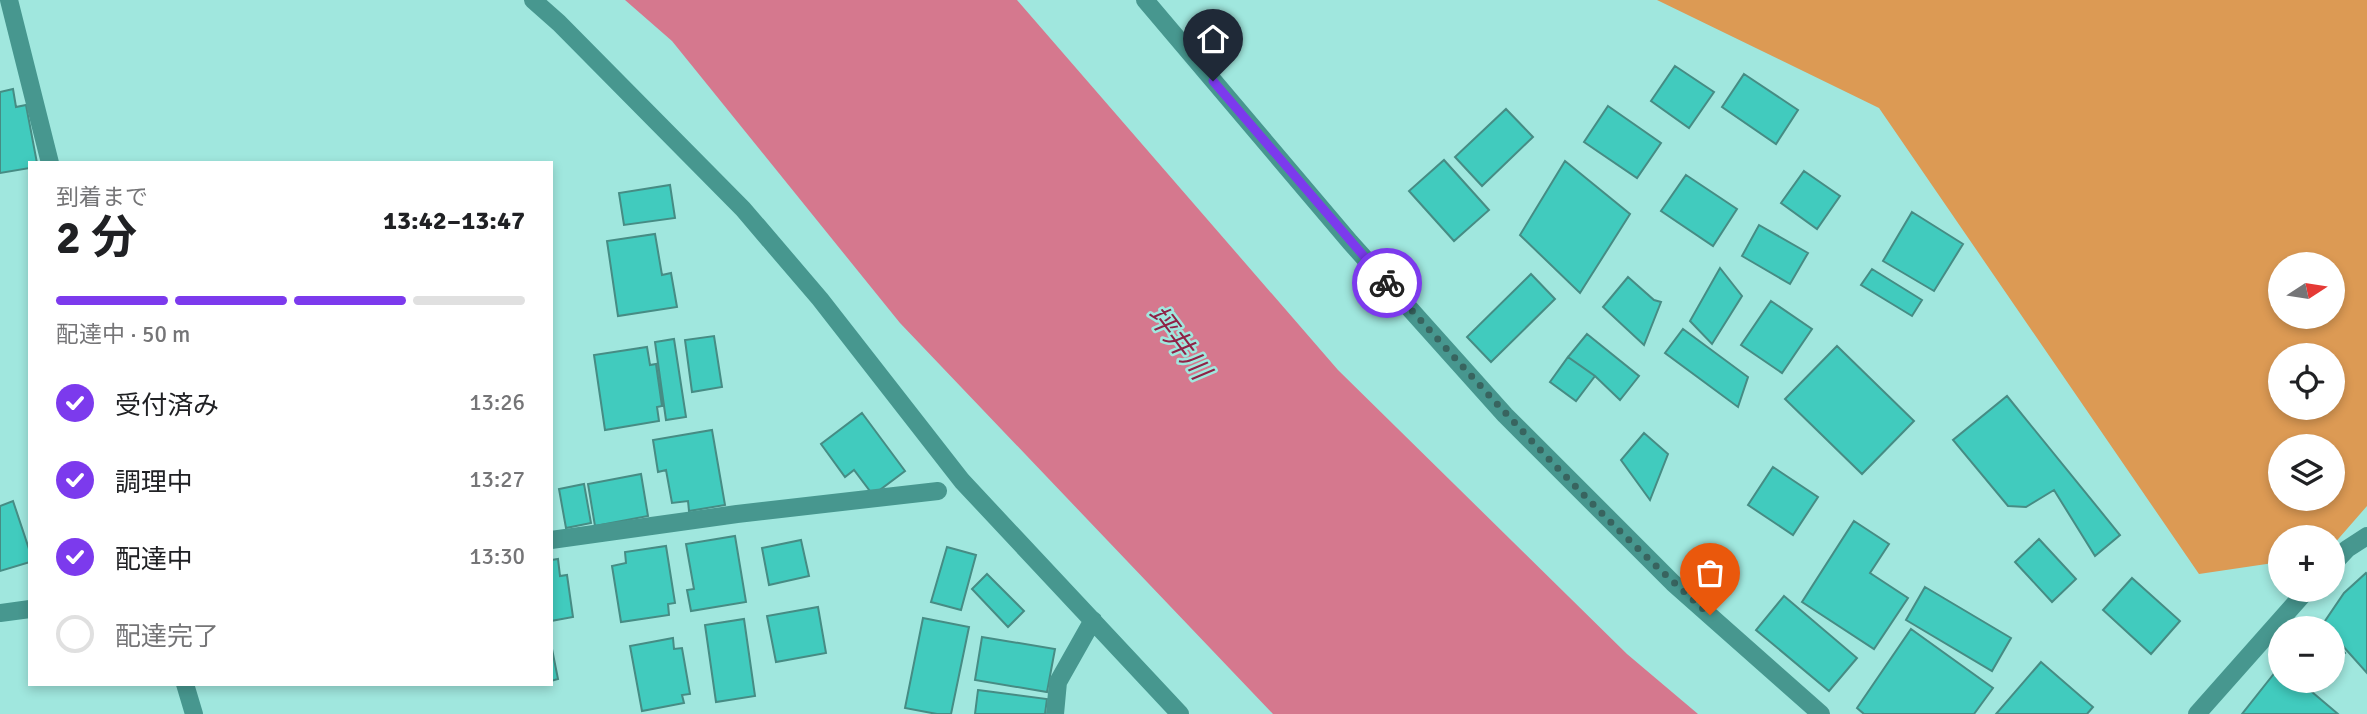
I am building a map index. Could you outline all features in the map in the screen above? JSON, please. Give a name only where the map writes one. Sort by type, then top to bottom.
[{"type":"street","points":[[9,0],[49,161]]},
{"type":"street","points":[[533,0],[743,209],[820,299],[962,481],[1180,714]]},
{"type":"street","points":[[1145,0],[1350,242],[1505,415],[1673,583],[1822,714]]},
{"type":"street","points":[[553,540],[737,514],[938,491]]},
{"type":"street","points":[[2345,551],[2367,536]]},
{"type":"street","points":[[2197,714],[2296,602]]},
{"type":"street","points":[[0,613],[28,609]]},
{"type":"street","points":[[1055,714],[1058,682],[1093,620]]},
{"type":"street","points":[[186,686],[194,714]]},
{"type":"shaded area","points":[[1657,0],[2367,0],[2367,506],[2345,531],[2345,525],[2268,525],[2268,564],[2199,574],[1879,108]]},
{"type":"water","name":"坪井川","points":[[625,0],[1017,0],[1338,370],[1627,654],[1698,714],[1273,714],[900,323],[672,41]]},
{"type":"building","points":[[1675,66],[1714,92],[1689,128],[1651,101]]},
{"type":"building","points":[[1744,74],[1798,110],[1776,144],[1722,107]]},
{"type":"building","points":[[13,89],[16,107],[26,105],[37,161],[28,161],[28,168],[0,173],[0,92]]},
{"type":"building","points":[[1608,106],[1661,143],[1637,178],[1584,142]]},
{"type":"building","points":[[1506,109],[1533,137],[1482,186],[1455,157]]},
{"type":"building","points":[[1444,160],[1489,210],[1454,241],[1409,191]]},
{"type":"building","points":[[1565,161],[1630,214],[1580,293],[1520,235]]},
{"type":"building","points":[[1804,171],[1840,196],[1817,229],[1781,203]]},
{"type":"building","points":[[1686,175],[1737,209],[1713,246],[1661,211]]},
{"type":"building","points":[[670,185],[675,218],[624,225],[619,193]]},
{"type":"building","points":[[1912,212],[1963,244],[1934,291],[1883,261]]},
{"type":"building","points":[[1759,225],[1808,253],[1790,284],[1742,256]]},
{"type":"building","points":[[655,234],[662,275],[671,273],[677,307],[618,316],[607,241]]},
{"type":"building","points":[[1720,268],[1742,296],[1712,344],[1690,321]]},
{"type":"building","points":[[1872,269],[1922,300],[1912,316],[1861,285]]},
{"type":"building","points":[[1531,274],[1555,299],[1491,362],[1467,337]]},
{"type":"building","points":[[1628,277],[1654,300],[1661,302],[1644,345],[1603,307]]},
{"type":"building","points":[[1771,301],[1812,329],[1782,373],[1741,345]]},
{"type":"building","points":[[1683,329],[1748,377],[1738,407],[1665,353]]},
{"type":"building","points":[[1587,334],[1639,376],[1620,400],[1595,376],[1568,357]]},
{"type":"building","points":[[714,336],[722,387],[692,392],[685,340]]},
{"type":"building","points":[[674,339],[686,417],[666,420],[655,342]]},
{"type":"building","points":[[1837,346],[1914,421],[1862,474],[1785,399]]},
{"type":"building","points":[[647,347],[650,365],[656,364],[662,406],[657,407],[659,421],[605,430],[594,355]]},
{"type":"building","points":[[1568,357],[1595,376],[1576,401],[1550,382]]},
{"type":"building","points":[[2007,396],[2120,535],[2095,556],[2054,490],[2026,507],[2008,506],[1953,440]]},
{"type":"building","points":[[862,413],[905,471],[873,495],[854,470],[845,477],[821,444]]},
{"type":"building","points":[[712,430],[725,505],[689,511],[688,501],[672,503],[666,470],[658,472],[653,440]]},
{"type":"building","points":[[1644,433],[1668,454],[1650,500],[1621,460]]},
{"type":"building","points":[[1773,467],[1818,497],[1793,535],[1748,505]]},
{"type":"building","points":[[641,474],[648,516],[595,526],[588,484]]},
{"type":"building","points":[[584,484],[591,523],[566,528],[559,489]]},
{"type":"building","points":[[13,501],[28,546],[28,563],[0,571],[0,506]]},
{"type":"building","points":[[1854,521],[1889,544],[1870,573],[1908,598],[1874,649],[1802,602]]},
{"type":"building","points":[[735,536],[746,602],[691,611],[687,590],[694,589],[686,544]]},
{"type":"building","points":[[2039,539],[2076,579],[2052,602],[2015,562]]},
{"type":"building","points":[[801,540],[809,576],[769,585],[762,548]]},
{"type":"building","points":[[666,546],[675,603],[668,604],[669,615],[621,622],[612,566],[626,563],[625,552]]},
{"type":"building","points":[[947,547],[976,555],[961,610],[931,602]]},
{"type":"building","points":[[558,559],[560,576],[567,575],[573,617],[553,621],[553,560]]},
{"type":"building","points":[[987,574],[1024,611],[1008,627],[972,589]]},
{"type":"building","points":[[2367,574],[2367,673],[2345,648],[2345,616],[2328,616],[2338,602],[2345,602],[2345,592]]},
{"type":"building","points":[[2132,578],[2180,621],[2151,654],[2103,610]]},
{"type":"building","points":[[1925,587],[2011,638],[1992,671],[1906,620]]},
{"type":"building","points":[[1784,596],[1857,658],[1829,691],[1756,630]]},
{"type":"building","points":[[818,607],[826,653],[776,662],[767,616]]},
{"type":"building","points":[[923,618],[969,627],[951,714],[905,708]]},
{"type":"building","points":[[744,619],[755,696],[716,702],[705,625]]},
{"type":"building","points":[[1911,629],[1993,688],[1974,714],[1864,714],[1857,708]]},
{"type":"building","points":[[982,637],[1055,649],[1047,692],[975,680]]},
{"type":"building","points":[[673,638],[674,649],[682,648],[690,694],[682,695],[684,703],[642,711],[630,646]]},
{"type":"building","points":[[553,654],[558,679],[553,680]]},
{"type":"building","points":[[2041,662],[2093,707],[2087,714],[1996,714]]},
{"type":"building","points":[[2268,681],[2268,693],[2313,693],[2338,714],[2242,714]]},
{"type":"building","points":[[978,690],[1047,699],[1045,714],[975,714]]},
{"type":"way so far","points":[[1387,283],[1505,415],[1673,583],[1710,615]]},
{"type":"route","points":[[1213,81],[1387,283]]}]
